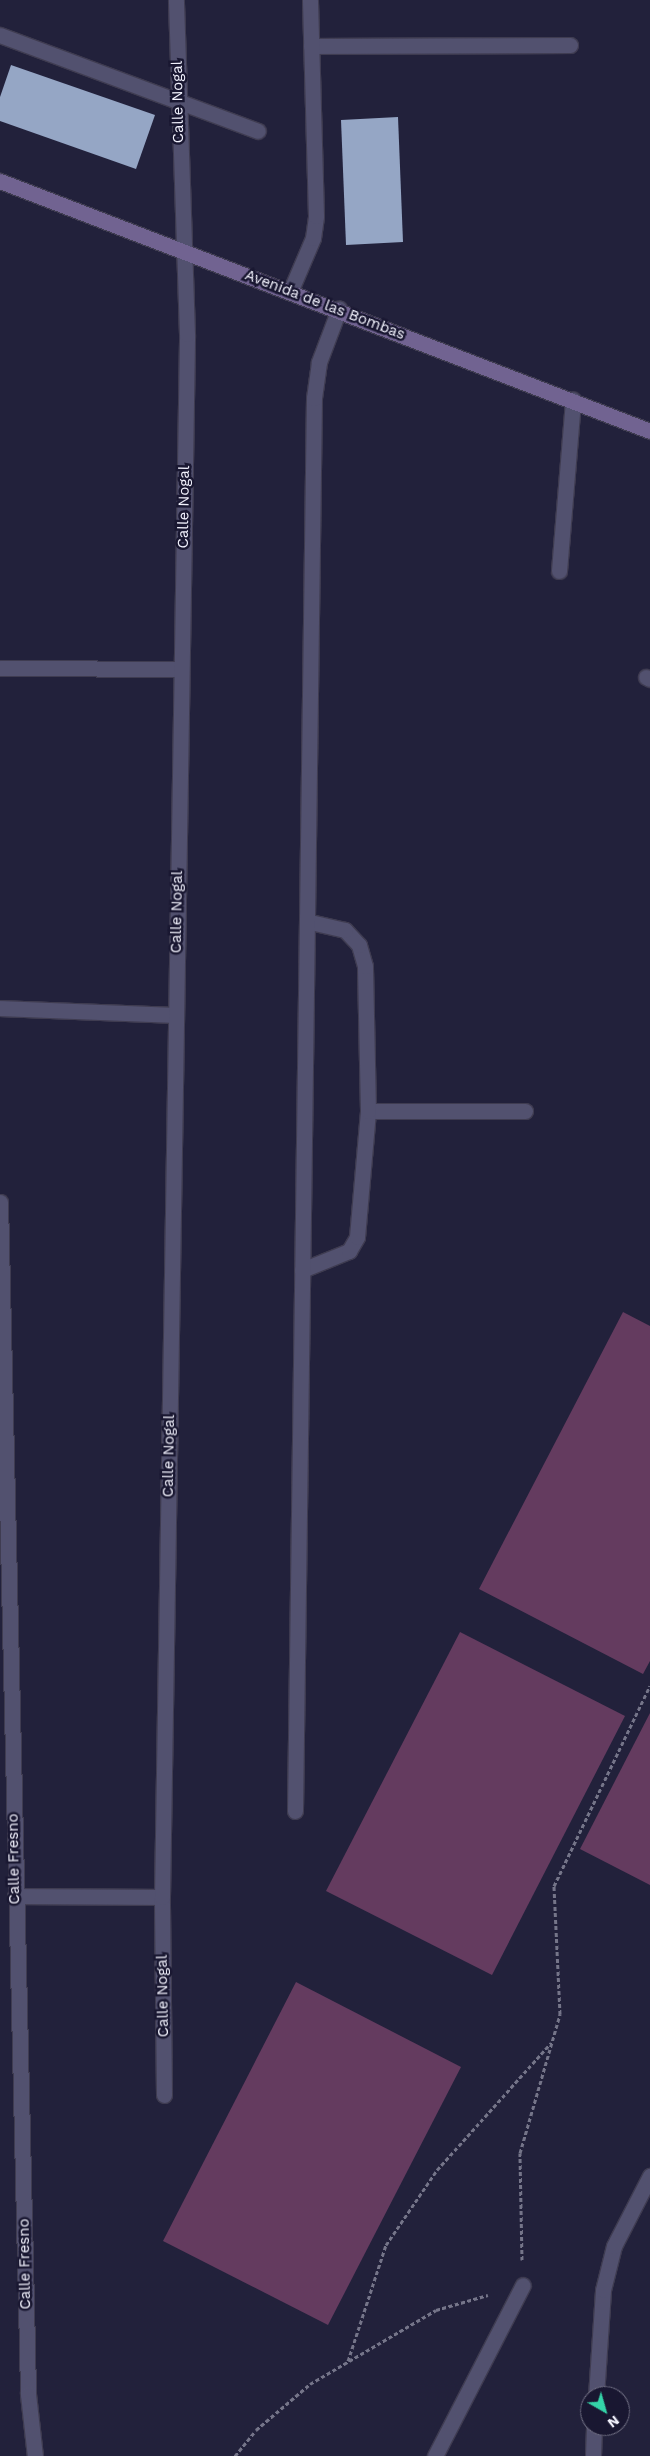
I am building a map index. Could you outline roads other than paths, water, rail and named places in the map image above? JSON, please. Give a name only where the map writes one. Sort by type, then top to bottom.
[{"type":"main road","name":"Avenida de las Bombas","points":[[0,181],[339,309],[650,431]]},
{"type":"street","name":"Calle Nogal","points":[[164,2095],[162,1897],[180,669],[187,334],[182,251],[176,0]]},
{"type":"street","points":[[290,292],[312,238],[316,216],[310,0]]},
{"type":"street","points":[[0,35],[258,131]]},
{"type":"street","points":[[311,46],[570,45]]},
{"type":"street","points":[[295,1811],[314,398],[319,362],[339,309]]},
{"type":"street","points":[[559,571],[573,400]]},
{"type":"street","points":[[0,668],[180,669]]},
{"type":"street","points":[[302,1270],[349,1252],[357,1237],[368,1111],[365,966],[359,946],[346,930],[307,921]]},
{"type":"street","points":[[0,1008],[175,1014]]},
{"type":"street","points":[[368,1111],[525,1111]]},
{"type":"street","name":"Calle Fresno","points":[[0,1202],[28,2394],[35,2456]]},
{"type":"street","points":[[15,1896],[162,1897]]},
{"type":"street","points":[[597,2386],[603,2290],[614,2246],[650,2176]]},
{"type":"street","points":[[435,2456],[523,2285]]},
{"type":"street","points":[[592,2456],[593,2436]]}]
